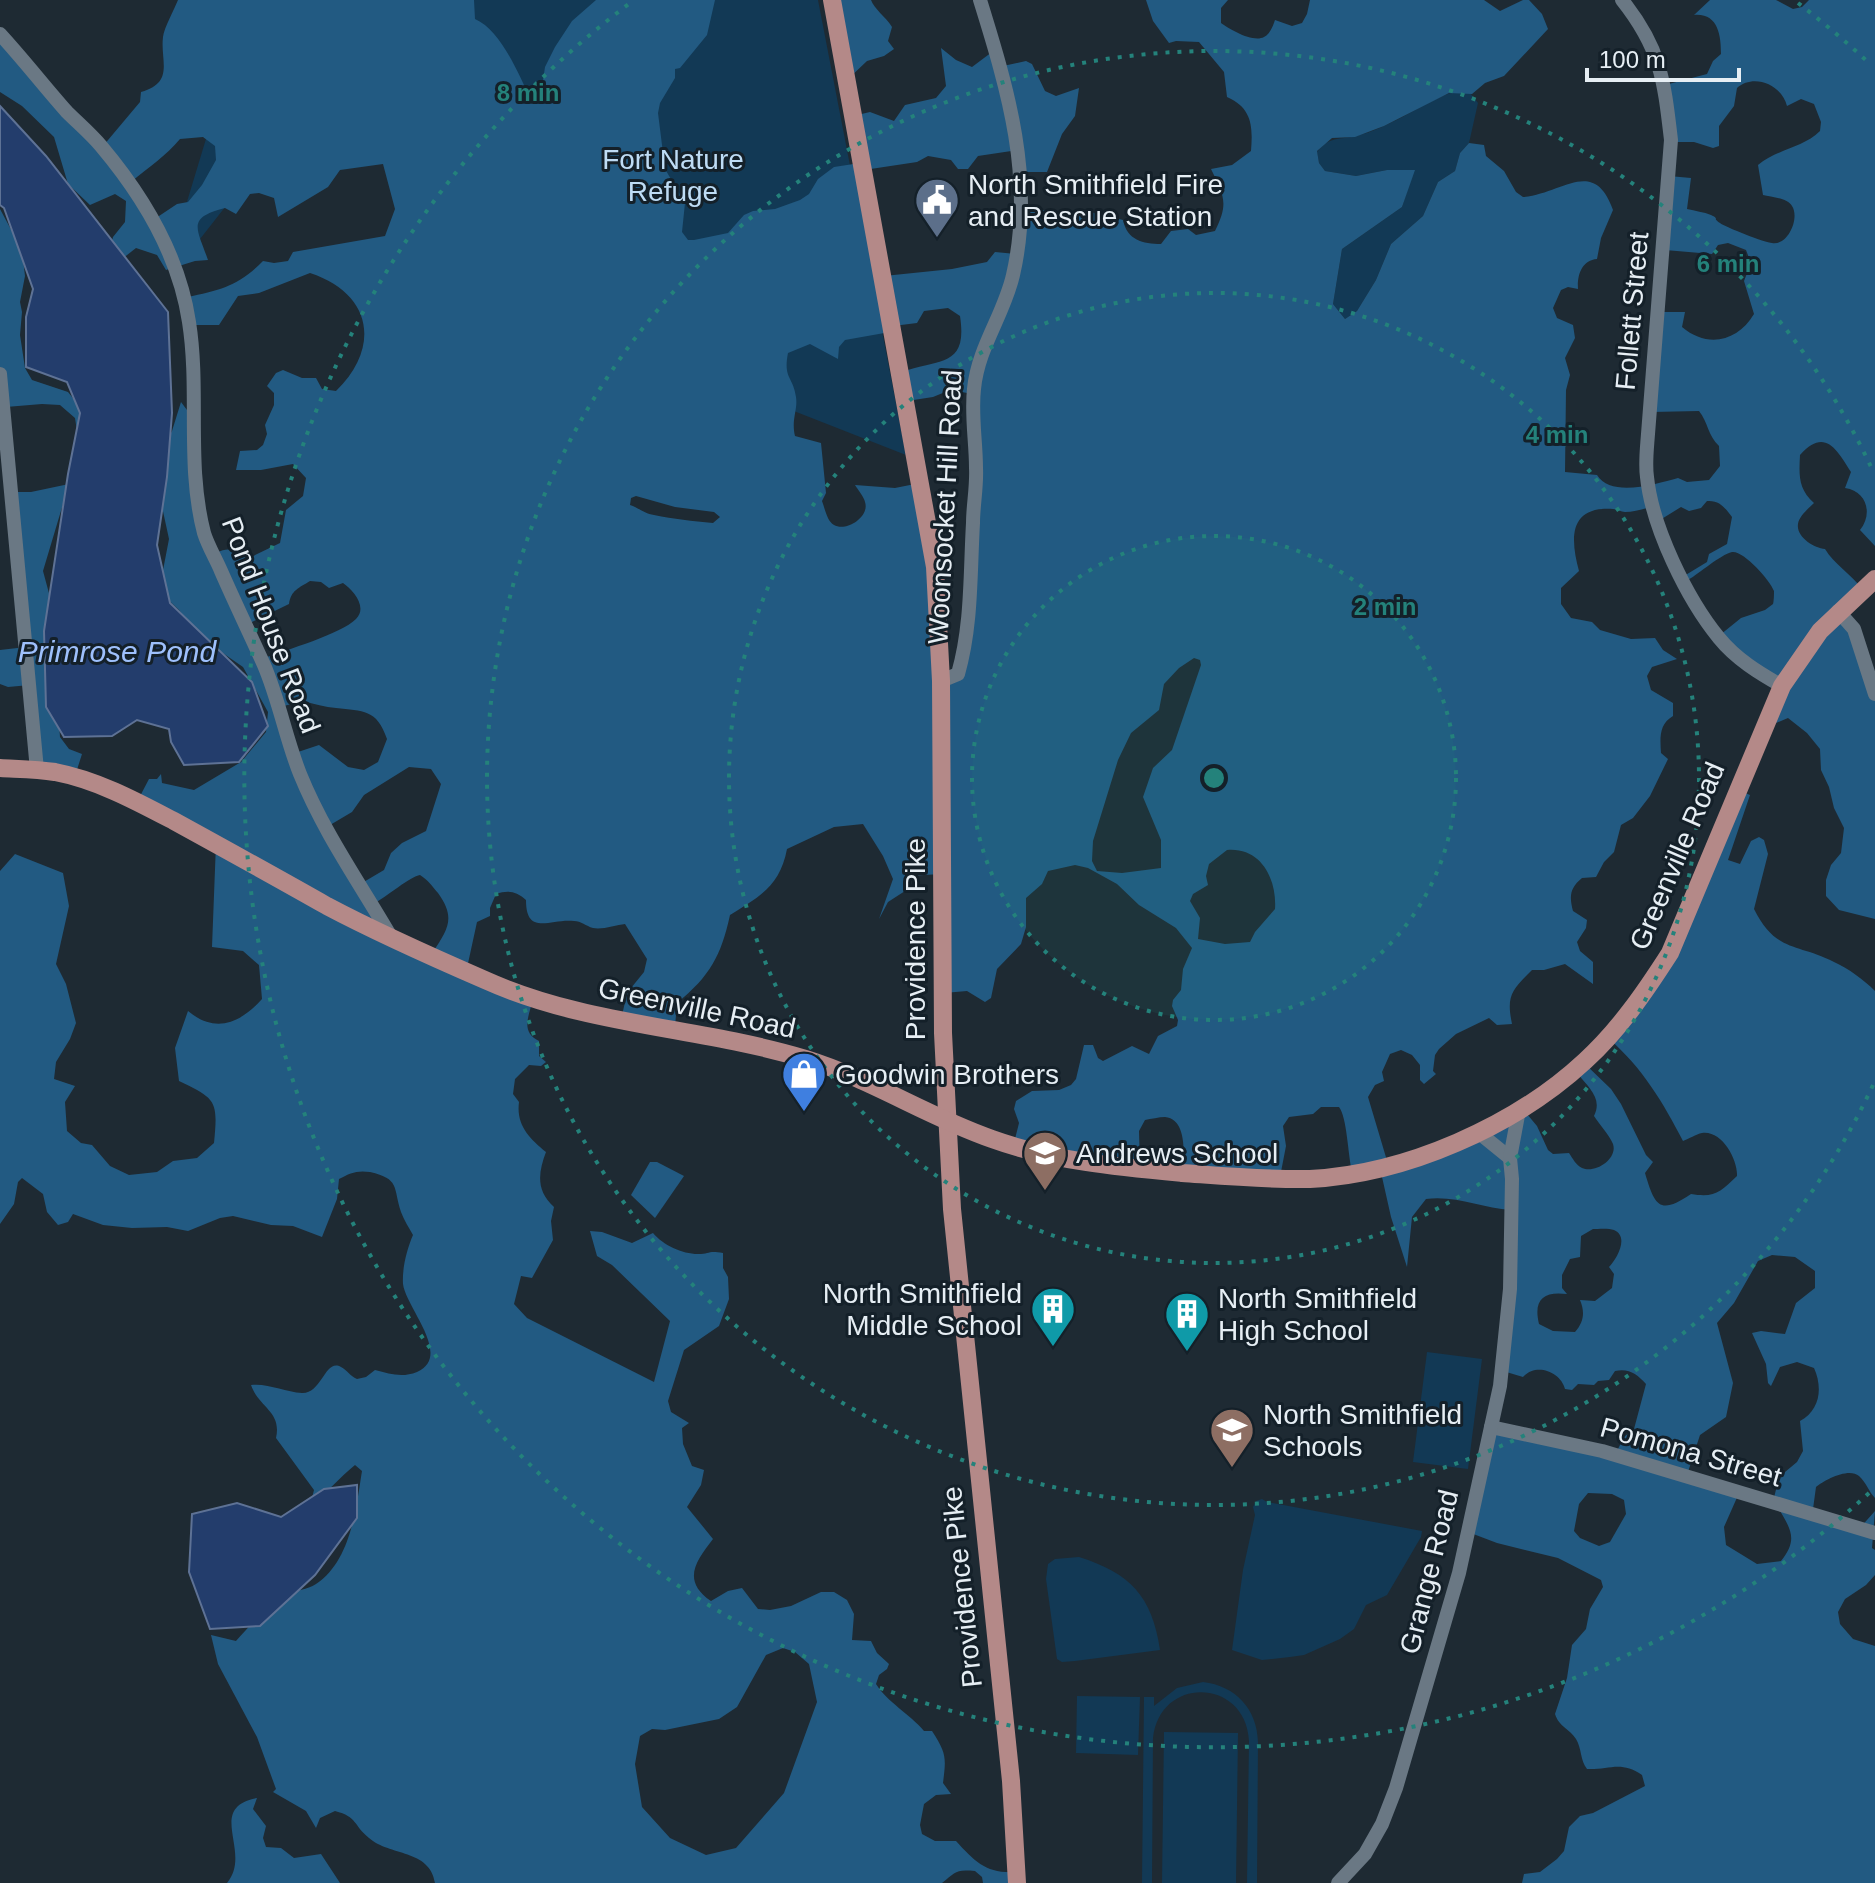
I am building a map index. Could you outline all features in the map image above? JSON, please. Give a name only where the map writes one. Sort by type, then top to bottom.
[{"type":"main road","name":"Providence Pike","points":[[832,0],[928,520],[939,619],[945,1121],[1011,1781],[1017,1883]]},
{"type":"main road","name":"Greenville Road","points":[[0,768],[37,770],[87,781],[122,794],[332,908],[531,999],[615,1020],[727,1038],[814,1062],[863,1081],[945,1121],[1030,1151],[1106,1166],[1274,1179],[1314,1178],[1364,1172],[1404,1162],[1478,1132],[1519,1110],[1584,1062],[1616,1029],[1662,965],[1693,901],[1782,686],[1801,655],[1838,611],[1875,579]]},
{"type":"street","name":"Woonsocket Hill Road","points":[[941,681],[958,674],[965,650],[970,608],[976,471],[974,390],[986,339],[1013,278],[1023,203],[1021,156],[1008,94],[980,0]]},
{"type":"street","name":"Follett Street","points":[[1622,0],[1656,53],[1666,93],[1671,140],[1648,434],[1646,475],[1652,507],[1680,572],[1720,638],[1751,668],[1782,686]]},
{"type":"street","name":"Pond House Road","points":[[0,34],[101,146],[131,184],[158,227],[174,262],[189,320],[194,370],[194,463],[205,536],[265,667],[299,772],[316,812],[333,845],[354,873],[391,937]]},
{"type":"street","points":[[0,374],[37,770]]},
{"type":"street","points":[[1838,611],[1854,629],[1875,694]]},
{"type":"street","name":"Grange Road","points":[[1338,1883],[1365,1854],[1382,1824],[1396,1788],[1449,1610],[1500,1386],[1510,1289],[1510,1158],[1519,1110]]},
{"type":"street","points":[[1478,1132],[1510,1158]]},
{"type":"street","name":"Pomona Street","points":[[1491,1427],[1602,1451],[1875,1533]]},
{"type":"green space","name":"Fort Nature Refuge","points":[[248,0],[818,0],[906,455],[434,270],[384,153],[251,174],[182,262],[176,238]]},
{"type":"green space","points":[[1450,93],[1470,93],[1478,103],[1469,143],[1460,153],[1455,171],[1438,182],[1423,216],[1391,244],[1376,280],[1357,311],[1345,319],[1333,304],[1342,249],[1402,207],[1414,170],[1387,170],[1356,176],[1325,171],[1319,163],[1317,152],[1330,141],[1380,128]]},
{"type":"green space","points":[[1427,1352],[1482,1359],[1468,1469],[1413,1462]]},
{"type":"green space","points":[[1262,1499],[1422,1531],[1421,1537],[1387,1595],[1366,1605],[1354,1629],[1340,1639],[1304,1655],[1262,1660],[1232,1650],[1243,1570],[1255,1515],[1253,1507],[1256,1501]]},
{"type":"green space","points":[[1079,1557],[1112,1571],[1136,1589],[1151,1615],[1160,1650],[1075,1661],[1062,1662],[1057,1659],[1046,1579],[1048,1564],[1055,1559]]},
{"type":"green space","points":[[1203,1682],[1235,1694],[1249,1710],[1257,1730],[1257,1883],[1247,1883],[1249,1741],[1244,1720],[1234,1705],[1219,1696],[1202,1692],[1186,1695],[1171,1703],[1159,1717],[1153,1738],[1152,1883],[1142,1883],[1144,1697],[1154,1697],[1154,1706],[1177,1688]]},
{"type":"green space","points":[[1077,1696],[1140,1697],[1138,1755],[1076,1753]]},
{"type":"green space","points":[[1164,1732],[1238,1733],[1236,1883],[1162,1883]]},
{"type":"shaded area","points":[[178,0],[474,0],[475,19],[501,43],[531,100],[541,94],[545,67],[555,47],[572,21],[596,0],[715,0],[707,35],[680,68],[675,69],[675,78],[660,103],[658,113],[665,169],[685,203],[682,232],[688,240],[728,233],[744,215],[800,200],[809,194],[818,179],[834,167],[860,163],[853,116],[870,112],[894,121],[905,105],[936,98],[946,86],[941,48],[972,67],[996,49],[1003,66],[1026,61],[1032,64],[1045,91],[1056,96],[1079,88],[1075,116],[1062,134],[1047,172],[1022,172],[1018,150],[978,156],[968,169],[958,169],[951,160],[928,156],[917,162],[864,170],[884,276],[987,262],[995,252],[1016,254],[1023,210],[1044,210],[1072,216],[1090,212],[1123,220],[1132,236],[1154,244],[1161,244],[1171,231],[1188,229],[1196,235],[1215,231],[1223,200],[1211,169],[1232,165],[1251,151],[1249,119],[1242,107],[1227,97],[1224,72],[1199,42],[1169,43],[1153,21],[1146,0],[1228,0],[1221,8],[1221,23],[1241,34],[1259,38],[1268,34],[1275,20],[1292,26],[1302,23],[1310,0],[1484,0],[1500,11],[1529,0],[1542,14],[1548,29],[1504,76],[1485,83],[1472,94],[1449,93],[1355,137],[1332,138],[1317,151],[1319,163],[1325,171],[1356,176],[1387,170],[1415,170],[1402,207],[1342,249],[1333,304],[1345,319],[1357,311],[1376,280],[1391,244],[1423,216],[1438,182],[1455,171],[1460,153],[1469,143],[1484,145],[1486,156],[1504,171],[1516,192],[1523,197],[1576,182],[1586,181],[1596,185],[1613,210],[1601,238],[1597,259],[1588,262],[1582,269],[1578,289],[1568,287],[1561,290],[1553,308],[1557,318],[1573,325],[1575,338],[1565,358],[1570,375],[1566,390],[1565,472],[1597,475],[1612,486],[1623,488],[1678,478],[1687,482],[1709,480],[1720,466],[1719,446],[1699,411],[1651,412],[1658,312],[1685,312],[1682,327],[1692,334],[1712,340],[1740,331],[1754,314],[1744,281],[1751,263],[1746,250],[1728,243],[1718,245],[1712,254],[1665,250],[1669,176],[1691,178],[1687,209],[1711,215],[1723,225],[1754,238],[1778,243],[1791,230],[1794,211],[1787,201],[1763,195],[1758,165],[1820,131],[1821,122],[1814,104],[1801,99],[1787,106],[1773,87],[1751,82],[1737,88],[1734,106],[1719,126],[1719,146],[1713,148],[1694,142],[1673,142],[1665,85],[1707,74],[1713,61],[1721,54],[1719,33],[1713,21],[1702,15],[1694,15],[1710,0],[1776,0],[1793,9],[1802,7],[1809,0],[1875,0],[1875,546],[1860,530],[1867,510],[1863,498],[1845,488],[1851,472],[1841,456],[1823,442],[1809,447],[1800,455],[1802,487],[1814,503],[1802,515],[1798,529],[1811,544],[1825,549],[1862,589],[1840,609],[1875,690],[1875,919],[1839,910],[1826,896],[1826,880],[1831,865],[1841,853],[1844,828],[1821,770],[1820,749],[1807,733],[1788,718],[1776,723],[1779,692],[1720,635],[1741,618],[1773,604],[1774,591],[1762,573],[1732,552],[1688,580],[1684,576],[1707,562],[1709,554],[1727,544],[1732,517],[1722,505],[1712,501],[1689,511],[1681,507],[1660,520],[1651,507],[1628,512],[1599,509],[1588,513],[1576,526],[1574,547],[1579,571],[1561,588],[1561,604],[1571,618],[1592,622],[1600,630],[1631,639],[1655,638],[1663,650],[1677,659],[1652,667],[1647,676],[1651,690],[1673,703],[1673,716],[1665,723],[1661,737],[1661,753],[1668,759],[1650,796],[1633,818],[1621,825],[1614,852],[1596,877],[1582,878],[1572,893],[1573,911],[1587,920],[1586,928],[1577,942],[1580,951],[1593,962],[1593,984],[1565,964],[1532,970],[1510,999],[1512,1024],[1497,1025],[1489,1018],[1456,1034],[1435,1055],[1433,1071],[1436,1074],[1424,1084],[1420,1080],[1420,1065],[1412,1055],[1401,1050],[1390,1054],[1382,1072],[1384,1081],[1375,1085],[1368,1097],[1388,1164],[1522,1108],[1537,1126],[1548,1150],[1553,1154],[1569,1153],[1580,1167],[1593,1169],[1609,1160],[1614,1150],[1594,1116],[1595,1098],[1577,1073],[1584,1063],[1611,1089],[1646,1155],[1653,1162],[1645,1173],[1652,1194],[1660,1204],[1672,1204],[1691,1194],[1712,1194],[1726,1186],[1737,1176],[1735,1162],[1727,1147],[1709,1133],[1683,1141],[1651,1087],[1609,1039],[1646,990],[1738,790],[1750,795],[1728,860],[1740,864],[1751,841],[1759,837],[1764,840],[1768,854],[1754,909],[1762,923],[1779,940],[1840,965],[1875,991],[1875,1498],[1859,1476],[1843,1474],[1816,1487],[1813,1509],[1859,1529],[1875,1511],[1872,1548],[1875,1550],[1875,1575],[1845,1599],[1838,1612],[1840,1624],[1853,1639],[1875,1646],[1875,1883],[1522,1883],[1524,1874],[1540,1872],[1564,1851],[1569,1827],[1580,1816],[1593,1813],[1645,1786],[1642,1775],[1635,1770],[1615,1767],[1587,1769],[1576,1739],[1555,1714],[1567,1678],[1572,1645],[1586,1629],[1590,1609],[1603,1587],[1601,1580],[1558,1558],[1497,1543],[1468,1532],[1491,1429],[1616,1453],[1624,1437],[1634,1429],[1646,1384],[1632,1373],[1620,1370],[1615,1371],[1609,1380],[1598,1381],[1594,1385],[1578,1384],[1572,1390],[1565,1389],[1559,1378],[1547,1371],[1534,1370],[1523,1377],[1503,1371],[1511,1210],[1447,1199],[1426,1199],[1412,1217],[1407,1267],[1380,1168],[1352,1172],[1346,1127],[1339,1107],[1321,1107],[1313,1114],[1289,1117],[1283,1126],[1286,1146],[1280,1177],[1183,1170],[1181,1130],[1172,1119],[1165,1117],[1145,1120],[1139,1131],[1140,1167],[1014,1143],[1019,1123],[1014,1109],[1016,1101],[1032,1091],[1059,1090],[1071,1085],[1076,1079],[1084,1045],[1093,1045],[1098,1058],[1103,1061],[1132,1046],[1149,1054],[1158,1036],[1177,1026],[1173,1000],[1181,990],[1183,969],[1192,948],[1176,928],[1139,905],[1117,884],[1088,868],[1075,865],[1048,871],[1042,884],[1026,898],[1026,927],[1021,944],[997,969],[991,998],[985,1002],[967,991],[944,993],[941,874],[907,876],[905,891],[888,902],[879,919],[893,879],[863,824],[834,827],[787,849],[774,881],[759,896],[730,915],[723,942],[706,974],[677,1003],[675,1027],[621,1020],[627,993],[644,972],[647,959],[625,924],[597,928],[577,921],[535,922],[530,918],[526,900],[522,897],[512,892],[496,894],[490,916],[477,922],[467,968],[533,999],[528,1017],[529,1033],[539,1041],[539,1056],[546,1062],[541,1066],[529,1065],[515,1079],[513,1094],[519,1102],[525,1130],[546,1152],[541,1167],[541,1188],[554,1207],[551,1221],[553,1240],[532,1278],[521,1276],[514,1304],[527,1318],[654,1382],[670,1321],[612,1265],[597,1256],[590,1231],[632,1243],[653,1233],[679,1251],[723,1253],[729,1299],[719,1326],[684,1350],[668,1401],[671,1412],[689,1423],[682,1428],[683,1444],[692,1466],[704,1470],[701,1485],[687,1507],[713,1539],[694,1571],[697,1586],[711,1601],[728,1591],[742,1588],[758,1609],[791,1606],[821,1592],[834,1592],[847,1600],[854,1614],[852,1640],[871,1641],[877,1653],[889,1664],[876,1684],[924,1731],[932,1731],[943,1751],[943,1783],[951,1794],[936,1795],[924,1804],[920,1825],[922,1834],[935,1841],[956,1841],[989,1869],[1016,1872],[1016,1883],[983,1883],[982,1877],[975,1871],[963,1870],[942,1883],[435,1883],[432,1872],[425,1864],[377,1844],[348,1816],[335,1811],[320,1818],[316,1828],[306,1811],[273,1792],[276,1789],[257,1737],[218,1664],[211,1635],[236,1641],[280,1598],[313,1586],[328,1574],[350,1533],[362,1471],[355,1465],[310,1506],[314,1490],[276,1438],[273,1415],[251,1385],[302,1393],[314,1388],[331,1367],[343,1368],[357,1379],[375,1370],[396,1375],[412,1374],[427,1365],[429,1343],[403,1284],[405,1259],[413,1235],[401,1212],[394,1185],[380,1175],[361,1171],[339,1179],[337,1199],[322,1237],[293,1226],[271,1225],[233,1216],[188,1231],[167,1227],[103,1225],[73,1214],[68,1222],[58,1225],[47,1212],[43,1194],[22,1178],[18,1182],[14,1204],[0,1224],[0,871],[15,854],[63,873],[69,906],[56,964],[66,984],[76,1023],[56,1062],[54,1079],[75,1086],[65,1102],[67,1131],[81,1143],[92,1145],[110,1166],[129,1175],[157,1172],[173,1161],[197,1158],[214,1143],[215,1110],[208,1097],[179,1081],[175,1048],[188,1011],[198,1018],[218,1024],[236,1019],[254,1007],[262,999],[259,965],[243,951],[212,947],[216,843],[138,800],[149,779],[157,779],[161,774],[162,783],[194,790],[241,762],[266,732],[268,712],[243,667],[198,636],[179,610],[159,591],[169,539],[161,502],[160,454],[172,431],[181,402],[190,414],[196,478],[216,553],[232,550],[247,559],[280,543],[286,510],[303,496],[306,478],[293,464],[261,470],[236,470],[240,451],[257,450],[263,445],[267,434],[265,425],[274,405],[274,393],[267,386],[276,373],[283,370],[302,378],[316,378],[322,389],[336,391],[351,374],[364,339],[363,323],[357,307],[331,282],[310,273],[259,293],[238,296],[219,325],[190,325],[187,297],[228,286],[263,261],[288,261],[293,252],[385,236],[395,209],[383,164],[340,170],[328,187],[278,217],[274,198],[259,193],[250,194],[236,214],[225,208],[204,216],[198,232],[208,260],[166,270],[157,255],[136,248],[122,259],[110,248],[113,237],[125,222],[126,201],[115,194],[90,205],[68,184],[54,137],[22,106],[0,92],[0,32],[103,146],[140,102],[141,92],[152,88],[162,77],[163,37]],"holes":[[[203,137],[215,146],[216,160],[188,202],[177,204],[156,218],[131,182],[180,139]],[[948,308],[960,316],[960,345],[955,353],[939,362],[902,372],[907,401],[933,397],[950,390],[973,394],[965,650],[958,673],[941,677],[920,483],[895,488],[855,485],[864,500],[864,513],[850,525],[834,525],[822,501],[826,493],[821,443],[795,436],[794,430],[796,402],[788,373],[788,353],[810,344],[838,359],[839,347],[845,340],[890,332],[893,326],[917,323],[924,311]],[[636,496],[675,507],[714,512],[720,517],[713,523],[651,514],[630,505],[631,498]],[[310,581],[321,582],[329,588],[343,583],[358,599],[359,614],[349,625],[264,658],[248,624],[289,604],[299,588]],[[1194,658],[1200,660],[1201,665],[1172,750],[1153,768],[1143,797],[1161,840],[1161,868],[1122,873],[1097,871],[1092,861],[1093,841],[1118,760],[1131,733],[1159,710],[1164,684],[1179,668]],[[303,701],[368,713],[379,722],[387,739],[378,762],[364,770],[348,767],[319,745],[295,753],[280,707]],[[409,767],[431,769],[441,784],[426,831],[402,843],[391,853],[384,870],[362,883],[325,828],[352,812],[364,795]],[[1227,850],[1239,850],[1258,859],[1270,876],[1275,909],[1250,942],[1225,944],[1198,939],[1200,918],[1190,901],[1193,894],[1208,885],[1206,876],[1209,864]],[[420,875],[444,902],[448,923],[433,952],[389,932],[375,903]],[[1593,1229],[1619,1233],[1621,1243],[1618,1254],[1609,1267],[1614,1274],[1612,1288],[1595,1301],[1580,1300],[1583,1317],[1575,1332],[1553,1331],[1539,1324],[1539,1303],[1542,1298],[1552,1294],[1567,1294],[1562,1288],[1562,1275],[1570,1259],[1580,1257],[1581,1236]],[[1772,1255],[1795,1257],[1815,1271],[1815,1288],[1796,1303],[1785,1334],[1752,1333],[1766,1364],[1771,1386],[1780,1367],[1797,1362],[1814,1368],[1818,1383],[1816,1405],[1800,1421],[1803,1451],[1797,1462],[1779,1477],[1773,1502],[1785,1519],[1791,1539],[1781,1561],[1757,1564],[1726,1545],[1724,1527],[1739,1493],[1687,1475],[1700,1435],[1726,1417],[1733,1383],[1717,1323],[1734,1303],[1758,1261]],[[1588,1493],[1612,1494],[1624,1500],[1626,1514],[1610,1542],[1599,1546],[1580,1538],[1574,1531],[1579,1504]],[[783,1648],[795,1652],[809,1664],[817,1702],[784,1793],[736,1848],[706,1855],[670,1838],[642,1807],[635,1764],[640,1736],[652,1729],[665,1730],[719,1719],[737,1707],[766,1655]]]},
{"type":"shaded area","points":[[832,0],[871,0],[892,27],[888,41],[894,49],[867,61],[847,80]]},
{"type":"shaded area","points":[[0,209],[22,250],[25,276],[20,302],[20,335],[25,368],[32,380],[68,392],[81,408],[81,457],[75,418],[60,405],[6,407],[0,424]]},
{"type":"shaded area","points":[[69,484],[43,571],[50,597],[60,737],[69,749],[82,754],[75,776],[38,768],[30,685],[8,687],[0,684],[0,650],[26,647],[12,492],[31,492]]},
{"type":"shaded area","points":[[650,1162],[657,1162],[684,1176],[655,1218],[631,1195]]},
{"type":"shaded area","points":[[257,1798],[253,1809],[266,1826],[263,1838],[266,1847],[281,1848],[294,1858],[321,1854],[340,1883],[227,1883],[234,1871],[234,1811],[242,1803]]},
{"type":"water","name":"Primrose Pond","points":[[0,106],[46,156],[168,312],[172,413],[157,545],[170,603],[252,682],[268,726],[239,762],[184,765],[171,742],[169,729],[137,720],[112,736],[64,737],[46,707],[44,631],[80,413],[67,382],[26,367],[26,317],[33,289],[4,208],[0,205]]},
{"type":"water","points":[[357,1485],[357,1518],[315,1575],[260,1626],[210,1629],[189,1572],[192,1514],[237,1503],[281,1517],[324,1489]]},
{"type":"place","name":"North Smithfield Fire and Rescue Station","points":[[937,239]]},
{"type":"place","name":"Goodwin Brothers","points":[[804,1113]]},
{"type":"place","name":"Andrews School","points":[[1045,1192]]},
{"type":"place","name":"North Smithfield Middle School","points":[[1053,1348]]},
{"type":"place","name":"North Smithfield High School","points":[[1187,1353]]},
{"type":"place","name":"North Smithfield Schools","points":[[1232,1469]]}]
